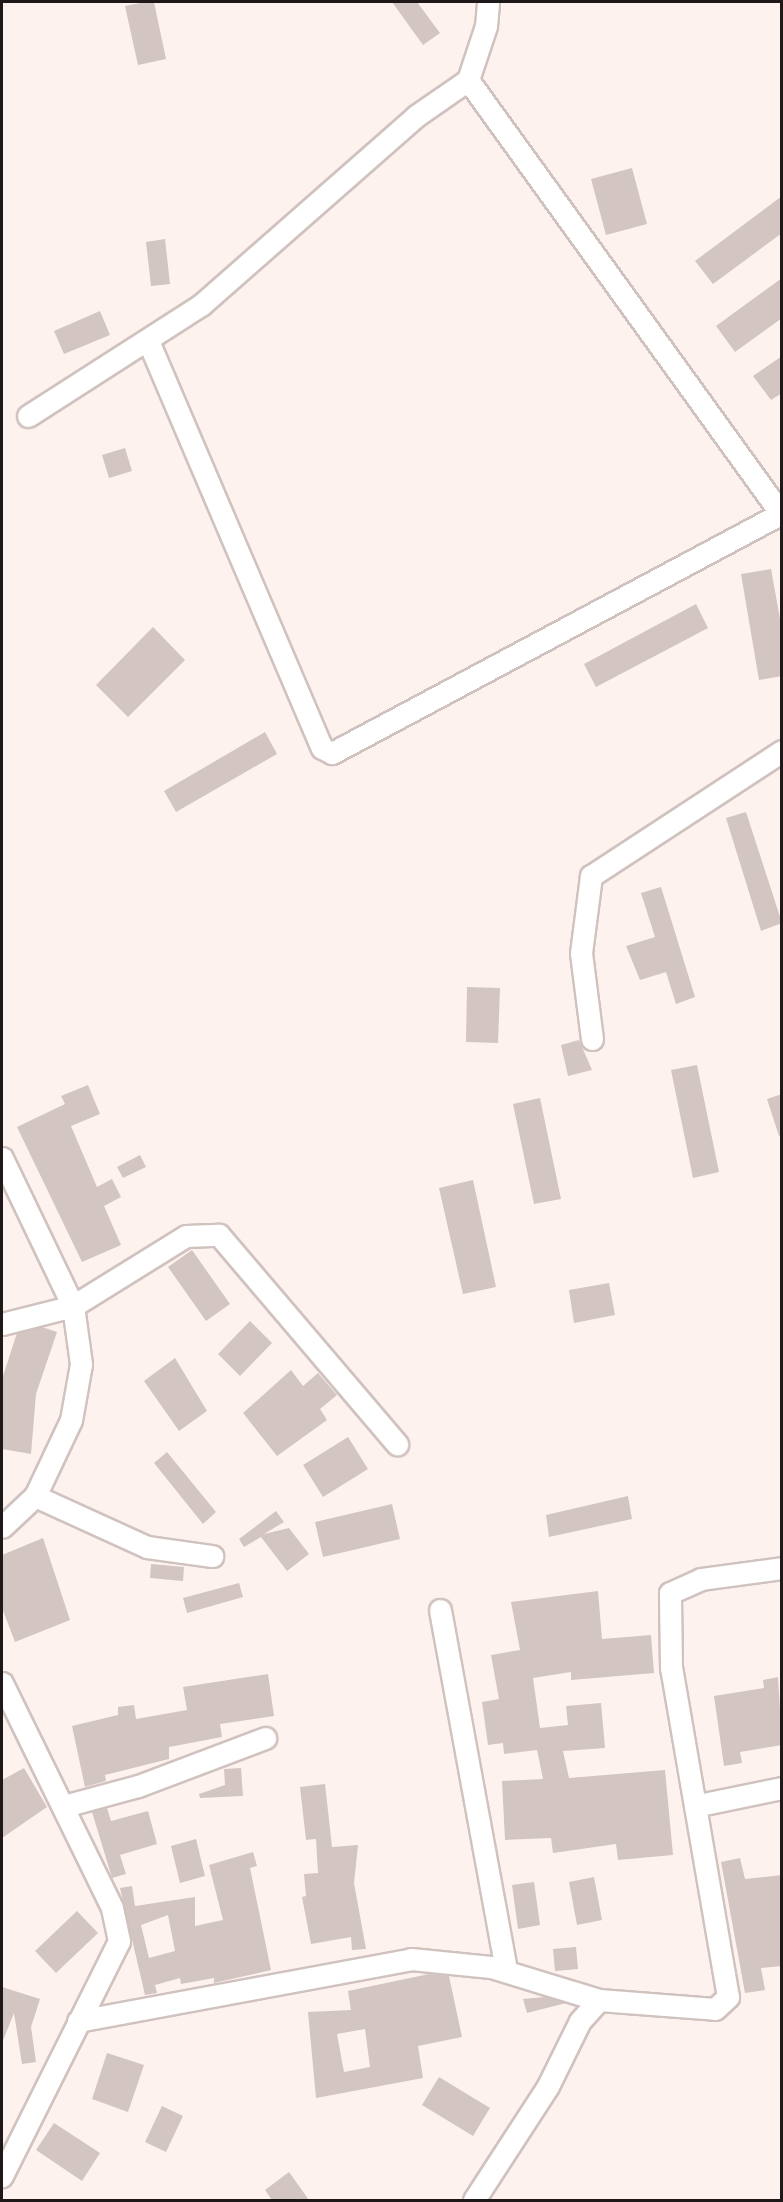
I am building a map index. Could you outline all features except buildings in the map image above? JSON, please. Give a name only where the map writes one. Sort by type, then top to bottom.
[{"type":"street","points":[[28,416],[149,343],[236,279],[372,153],[468,80],[486,26],[488,2]]},
{"type":"street","points":[[149,343],[322,748],[332,753],[781,514],[468,80]]},
{"type":"street","points":[[592,1039],[581,953],[591,876],[782,751]]},
{"type":"street","points":[[2,1158],[72,1306],[79,1390],[35,1496],[2,1527]]},
{"type":"street","points":[[2,1324],[72,1306],[186,1236],[219,1235],[397,1444]]},
{"type":"street","points":[[35,1496],[147,1548],[212,1556]]},
{"type":"street","points":[[78,2021],[411,1959],[506,1971],[599,2000],[703,2009],[724,2004],[728,1997],[699,1805],[671,1668],[670,1593],[701,1579],[782,1568]]},
{"type":"street","points":[[440,1610],[506,1971]]},
{"type":"street","points":[[2,1683],[64,1806],[119,1925],[119,1941],[2,2176]]},
{"type":"street","points":[[64,1806],[138,1786],[265,1738]]},
{"type":"street","points":[[699,1805],[782,1788]]},
{"type":"street","points":[[474,2200],[548,2086],[580,2021],[599,2000]]}]
